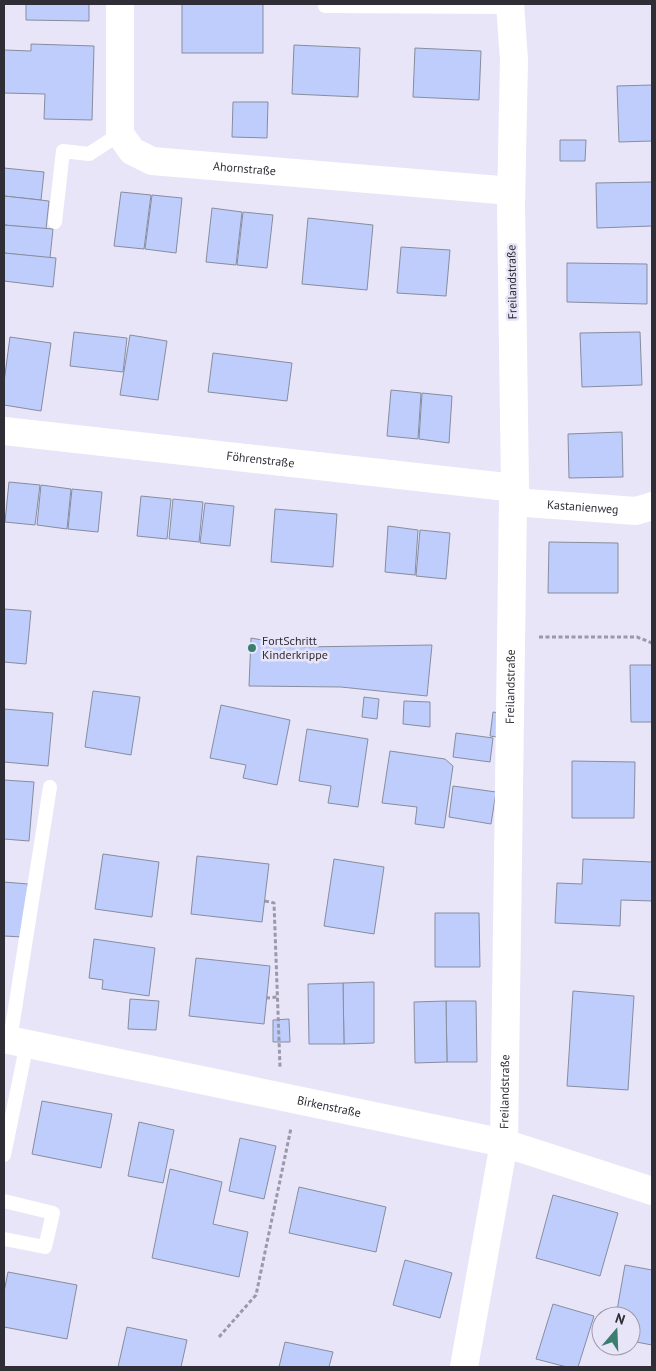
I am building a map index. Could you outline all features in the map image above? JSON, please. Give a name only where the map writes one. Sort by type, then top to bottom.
[{"type":"street","points":[[120,4],[120,134]]},
{"type":"street","name":"Freilandstraße","points":[[464,1367],[504,1143],[514,495],[511,191],[514,60],[510,6]]},
{"type":"street","name":"Ahornstraße","points":[[120,134],[132,151],[152,161],[511,191]]},
{"type":"street","name":"Föhrenstraße","points":[[4,431],[514,495]]},
{"type":"street","name":"Kastanienweg","points":[[514,495],[636,511],[652,506]]},
{"type":"street","name":"Birkenstraße","points":[[13,1040],[504,1143],[652,1190]]},
{"type":"lane","points":[[325,6],[510,6]]},
{"type":"lane","points":[[55,222],[63,151],[89,154],[120,134]]},
{"type":"lane","points":[[4,1155],[13,1040],[50,787]]},
{"type":"lane","points":[[4,1201],[53,1213],[45,1247],[4,1239]]},
{"type":"path","points":[[512,637],[636,638],[652,643]]},
{"type":"path","points":[[265,901],[274,904],[280,1067]]},
{"type":"path","points":[[266,998],[277,997]]},
{"type":"path","points":[[219,1337],[256,1294],[297,1100]]},
{"type":"building","points":[[26,4],[89,4],[89,21],[26,20]]},
{"type":"building","points":[[182,4],[263,4],[263,53],[182,53]]},
{"type":"building","points":[[31,44],[94,46],[92,120],[44,119],[45,94],[4,93],[4,50],[31,51]]},
{"type":"building","points":[[294,45],[360,48],[358,97],[292,94]]},
{"type":"building","points":[[415,48],[481,51],[479,100],[413,97]]},
{"type":"building","points":[[652,85],[652,141],[619,142],[617,86]]},
{"type":"building","points":[[233,102],[268,102],[267,138],[232,137]]},
{"type":"building","points":[[560,140],[586,140],[585,161],[560,161]]},
{"type":"building","points":[[4,168],[44,172],[41,200],[4,196]]},
{"type":"building","points":[[652,182],[652,226],[597,228],[596,183]]},
{"type":"building","points":[[121,192],[151,195],[144,249],[114,246]]},
{"type":"building","points":[[152,195],[182,198],[176,253],[145,249]]},
{"type":"building","points":[[4,196],[49,201],[46,229],[4,225]]},
{"type":"building","points":[[212,208],[242,212],[236,265],[206,262]]},
{"type":"building","points":[[243,212],[273,215],[267,268],[237,265]]},
{"type":"building","points":[[308,218],[373,225],[367,290],[302,284]]},
{"type":"building","points":[[4,225],[53,229],[50,258],[4,253]]},
{"type":"building","points":[[401,247],[450,250],[446,296],[397,293]]},
{"type":"building","points":[[4,253],[56,258],[53,287],[4,281]]},
{"type":"building","points":[[567,263],[647,264],[647,304],[567,302]]},
{"type":"building","points":[[74,332],[127,338],[123,372],[70,366]]},
{"type":"building","points":[[640,332],[642,385],[582,387],[580,333]]},
{"type":"building","points":[[130,335],[167,341],[158,400],[120,395]]},
{"type":"building","points":[[10,337],[51,343],[41,411],[4,405],[4,382]]},
{"type":"building","points":[[213,353],[292,363],[287,401],[208,392]]},
{"type":"building","points":[[391,390],[421,393],[418,439],[387,436]]},
{"type":"building","points":[[422,393],[452,396],[449,443],[419,439]]},
{"type":"building","points":[[622,432],[623,477],[569,478],[568,434]]},
{"type":"building","points":[[9,482],[40,485],[35,525],[5,522]]},
{"type":"building","points":[[41,485],[71,489],[67,529],[37,525]]},
{"type":"building","points":[[72,489],[102,492],[98,532],[68,529]]},
{"type":"building","points":[[141,496],[171,499],[167,539],[137,536]]},
{"type":"building","points":[[173,499],[203,502],[199,542],[169,539]]},
{"type":"building","points":[[205,503],[234,506],[230,546],[200,543]]},
{"type":"building","points":[[275,509],[337,514],[333,567],[271,562]]},
{"type":"building","points":[[388,526],[418,530],[415,575],[385,572]]},
{"type":"building","points":[[420,530],[450,533],[446,579],[416,576]]},
{"type":"building","points":[[549,542],[618,543],[618,593],[548,593]]},
{"type":"building","points":[[4,609],[31,611],[26,664],[4,662]]},
{"type":"building","points":[[251,638],[302,647],[432,645],[427,696],[341,687],[249,686]]},
{"type":"building","points":[[630,665],[652,665],[652,722],[631,722]]},
{"type":"building","points":[[93,691],[140,697],[131,755],[85,747]]},
{"type":"building","points":[[364,697],[379,699],[377,719],[362,717]]},
{"type":"building","points":[[404,701],[430,702],[430,727],[403,724]]},
{"type":"building","points":[[221,705],[290,720],[277,785],[243,778],[246,765],[210,758]]},
{"type":"building","points":[[4,709],[53,713],[48,766],[4,762]]},
{"type":"building","points":[[493,712],[506,714],[504,738],[490,736]]},
{"type":"building","points":[[307,729],[368,739],[358,807],[328,803],[331,786],[299,781]]},
{"type":"building","points":[[456,733],[493,738],[490,762],[453,757]]},
{"type":"building","points":[[390,751],[445,759],[453,766],[444,828],[415,824],[417,807],[382,803]]},
{"type":"building","points":[[572,761],[635,762],[634,818],[572,818]]},
{"type":"building","points":[[4,780],[34,782],[29,841],[4,839]]},
{"type":"building","points":[[453,786],[496,792],[491,824],[449,817]]},
{"type":"building","points":[[103,854],[159,862],[152,917],[95,909]]},
{"type":"building","points":[[197,856],[269,864],[262,922],[191,914]]},
{"type":"building","points":[[334,859],[384,867],[374,934],[324,926]]},
{"type":"building","points":[[583,859],[652,862],[652,901],[621,900],[620,926],[555,923],[557,883],[582,884]]},
{"type":"building","points":[[4,882],[28,884],[23,937],[4,936]]},
{"type":"building","points":[[435,913],[479,913],[480,967],[435,967]]},
{"type":"building","points":[[94,939],[155,948],[149,996],[102,989],[103,980],[89,978]]},
{"type":"building","points":[[196,958],[270,966],[264,1024],[189,1016]]},
{"type":"building","points":[[374,982],[374,1043],[344,1044],[343,983]]},
{"type":"building","points":[[343,983],[344,1044],[309,1044],[308,984]]},
{"type":"building","points":[[573,991],[634,996],[628,1090],[567,1086]]},
{"type":"building","points":[[130,999],[159,1001],[156,1030],[128,1029]]},
{"type":"building","points":[[446,1001],[476,1001],[477,1062],[447,1062]]},
{"type":"building","points":[[446,1001],[447,1062],[415,1063],[414,1002]]},
{"type":"building","points":[[289,1019],[290,1042],[273,1042],[273,1020]]},
{"type":"building","points":[[42,1101],[112,1114],[101,1168],[32,1154]]},
{"type":"building","points":[[139,1122],[174,1130],[163,1183],[128,1176]]},
{"type":"building","points":[[240,1138],[276,1146],[264,1199],[229,1191]]},
{"type":"building","points":[[170,1169],[222,1182],[213,1224],[248,1232],[239,1277],[152,1258]]},
{"type":"building","points":[[299,1187],[386,1207],[376,1252],[289,1233]]},
{"type":"building","points":[[553,1195],[618,1213],[600,1276],[536,1258]]},
{"type":"building","points":[[405,1260],[452,1273],[440,1318],[393,1305]]},
{"type":"building","points":[[625,1265],[652,1270],[652,1345],[641,1343],[641,1306],[618,1306]]},
{"type":"building","points":[[8,1272],[77,1285],[67,1339],[4,1327],[4,1292]]},
{"type":"building","points":[[553,1304],[591,1315],[591,1326],[578,1367],[567,1367],[536,1359]]},
{"type":"building","points":[[127,1327],[187,1340],[181,1367],[118,1367]]},
{"type":"building","points":[[285,1342],[333,1352],[329,1367],[279,1367]]},
{"type":"place","name":"FortSchritt Kinderkrippe","points":[[252,648]]}]
